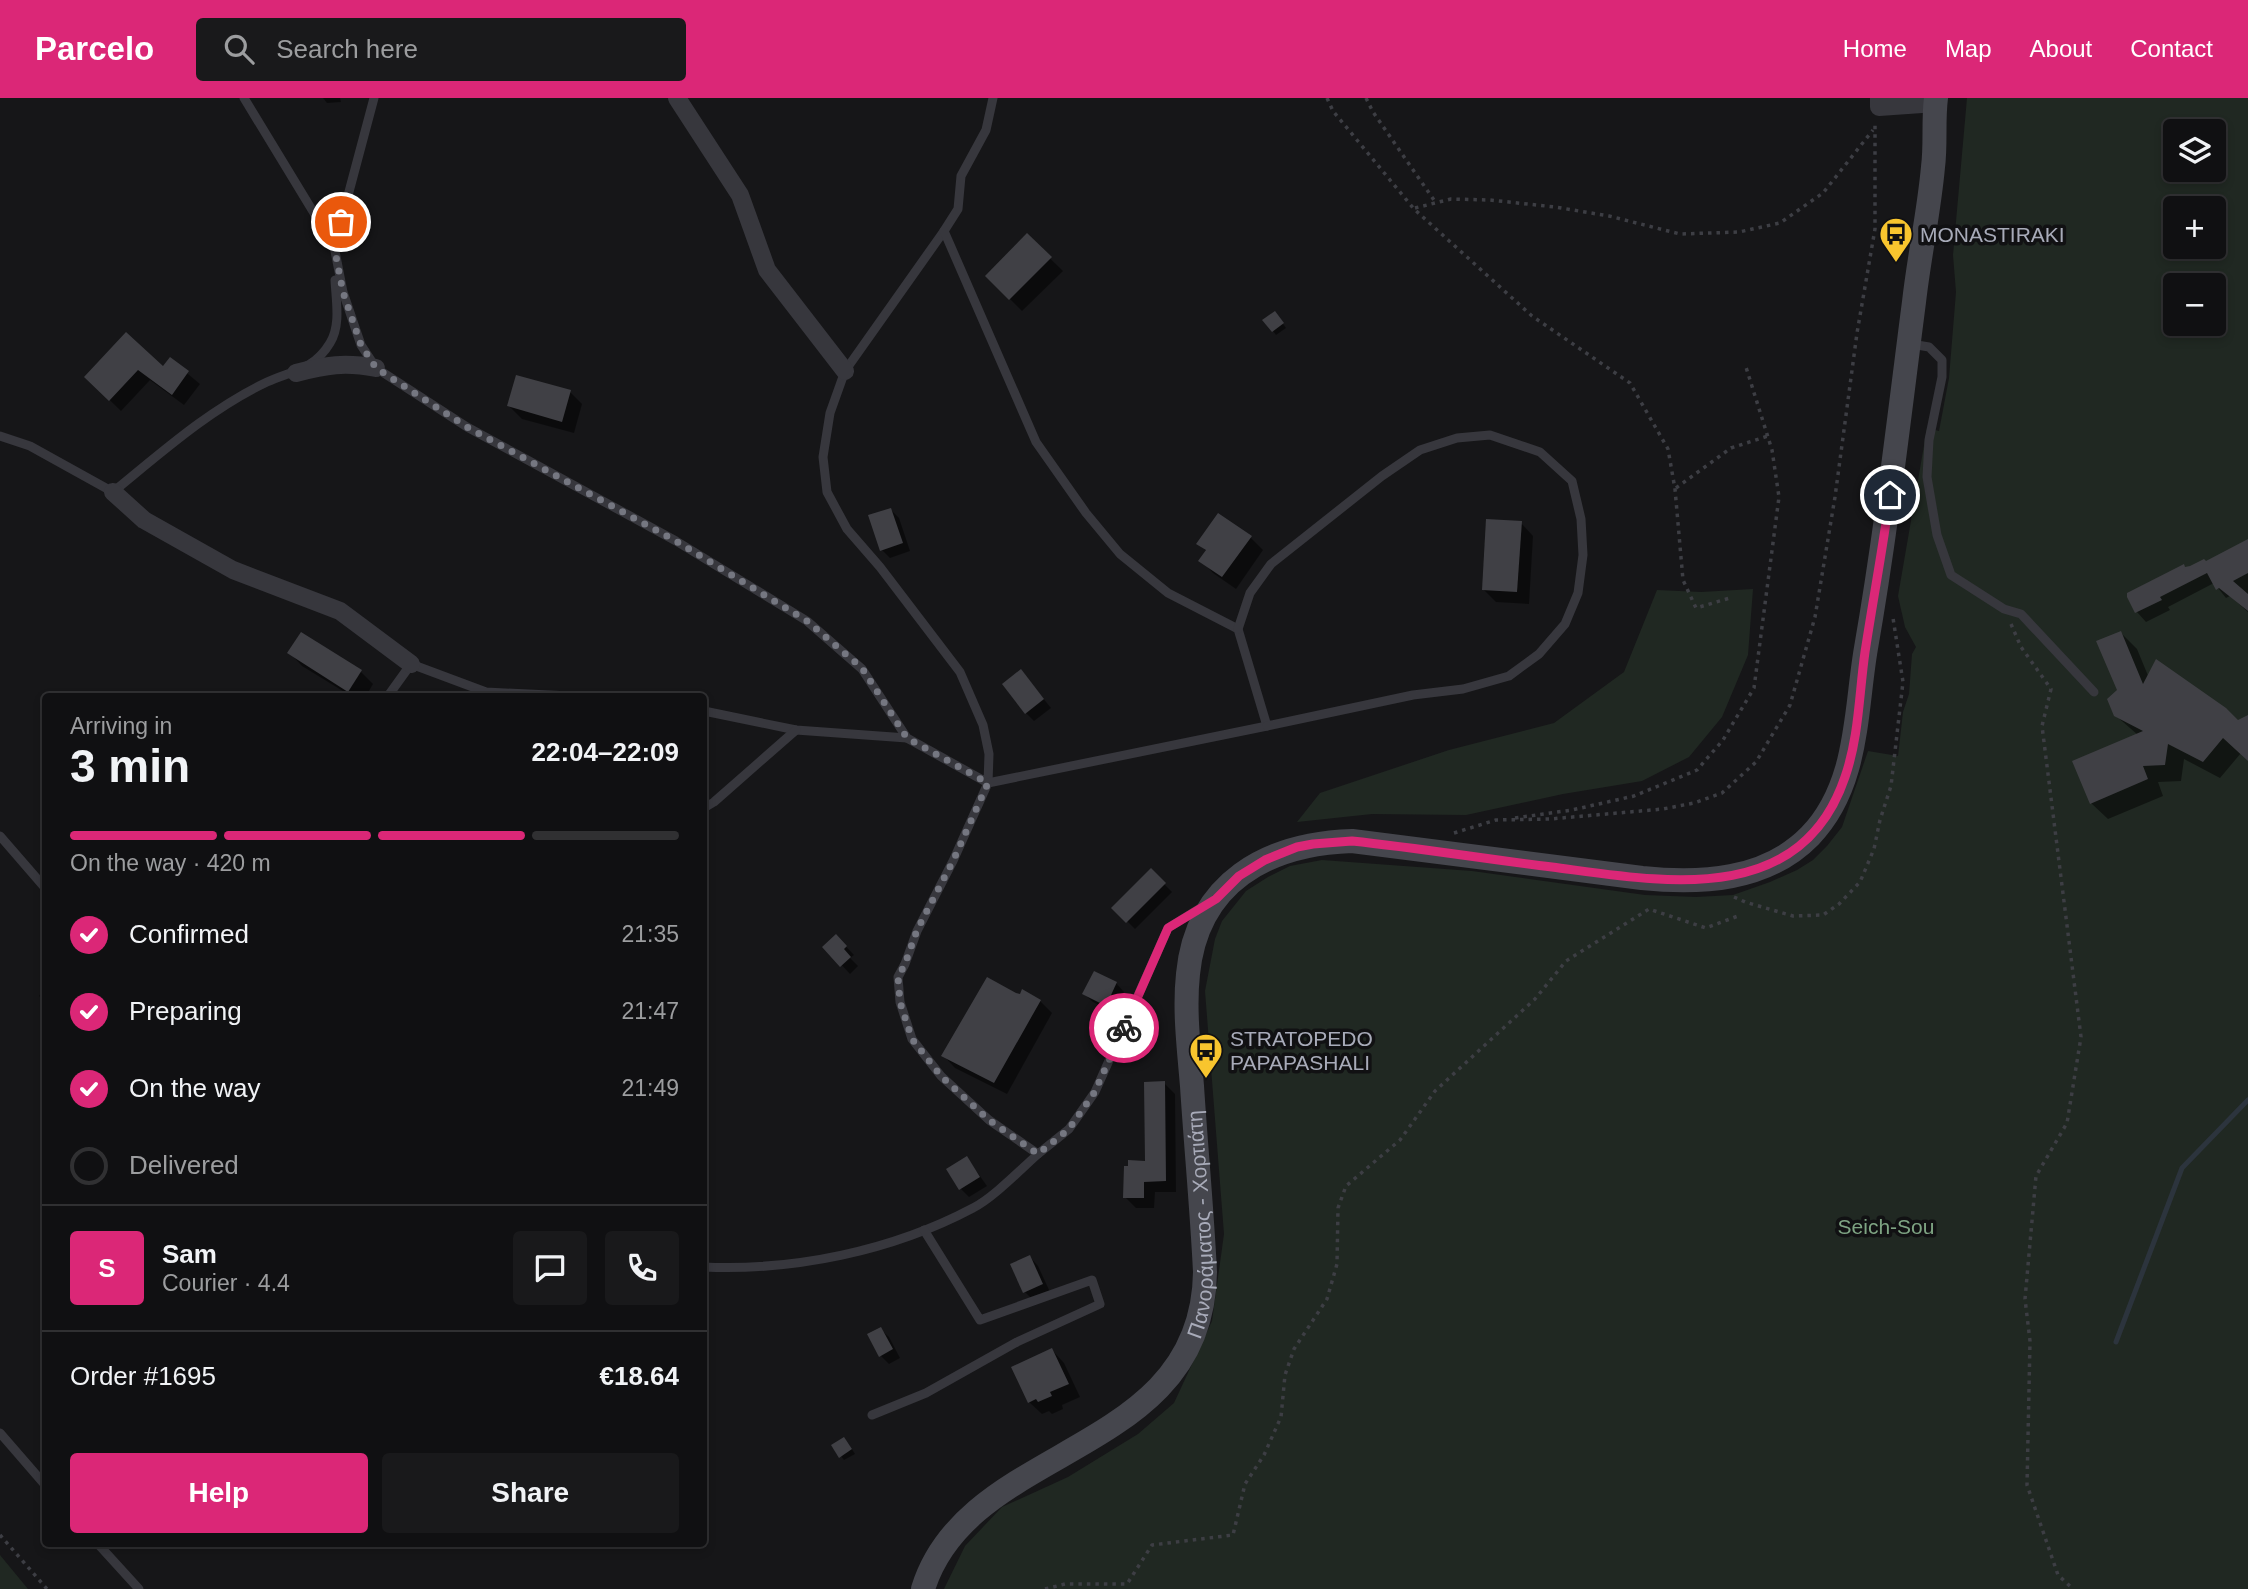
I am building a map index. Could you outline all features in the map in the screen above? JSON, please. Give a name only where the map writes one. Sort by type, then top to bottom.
[{"type":"main road","name":"Πανοράματος - Χορτιάτη","points":[[923,1589],[939,1552],[962,1522],[987,1502],[1130,1412],[1168,1377],[1189,1340],[1200,1310],[1205,1272],[1188,1037],[1187,984],[1194,945],[1207,913],[1228,886],[1252,867],[1297,847],[1352,841],[1623,876],[1683,881],[1718,878],[1757,869],[1777,861],[1809,837],[1822,821],[1846,775],[1860,710],[1865,654],[1881,559],[1933,166],[1936,101]]},
{"type":"street","points":[[677,98],[740,195],[767,270],[845,371]]},
{"type":"street","points":[[1879,103],[1936,101]]},
{"type":"street","points":[[296,373],[327,365],[350,363],[376,368]]},
{"type":"street","points":[[113,492],[144,520],[233,570],[340,611],[411,664]]},
{"type":"lane","points":[[244,98],[334,246],[343,292],[361,345],[376,368],[467,427],[676,541],[807,621],[862,668],[907,738]]},
{"type":"lane","points":[[0,436],[30,446],[113,492],[198,424],[268,381],[296,373],[321,355],[335,332],[337,320],[334,246],[374,98]]},
{"type":"lane","points":[[993,98],[986,130],[961,176],[958,209],[845,371],[830,413],[823,457],[827,492],[847,529],[902,595],[960,673],[983,725],[989,754],[988,783],[953,861],[917,930],[898,977],[900,1002],[912,1039],[941,1076],[989,1120],[1038,1154]]},
{"type":"lane","points":[[944,231],[1036,442],[1086,513],[1120,554],[1168,593],[1238,629]]},
{"type":"lane","points":[[1909,343],[1929,347],[1942,360],[1942,377],[1929,440],[1927,477],[1937,535],[1951,575],[2004,609],[2021,614],[2094,692]]},
{"type":"lane","points":[[707,712],[796,730],[907,738],[988,783],[1267,726],[1413,695],[1463,689],[1509,676],[1539,654],[1565,624],[1578,593],[1583,555],[1581,519],[1572,481],[1539,452],[1490,435],[1457,438],[1420,450],[1382,476],[1271,564],[1250,593],[1238,629],[1267,726]]},
{"type":"lane","points":[[390,693],[411,664],[484,693]]},
{"type":"lane","points":[[707,806],[796,730]]},
{"type":"lane","points":[[0,836],[42,884]]},
{"type":"lane","points":[[707,1266],[735,1268],[853,1253],[924,1230],[975,1207],[1069,1129],[1094,1093],[1168,928],[1216,899]]},
{"type":"lane","points":[[872,1415],[926,1393],[1017,1342],[1100,1304],[1092,1280],[980,1320],[924,1230]]},
{"type":"lane","points":[[0,1433],[42,1481]]},
{"type":"lane","points":[[101,1547],[139,1589]]},
{"type":"path","points":[[1327,98],[1333,111],[1414,209],[1532,316],[1630,383],[1668,449],[1675,489],[1683,580],[1696,608],[1730,598]]},
{"type":"path","points":[[1366,98],[1436,203]]},
{"type":"path","points":[[1496,820],[1550,819],[1662,809],[1694,803],[1722,793],[1756,762],[1790,705],[1815,617],[1875,229],[1874,128],[1879,103]]},
{"type":"path","points":[[1414,209],[1451,199],[1490,200],[1609,216],[1680,234],[1739,232],[1780,223],[1822,193],[1874,128]]},
{"type":"path","points":[[1435,851],[1451,834],[1496,820],[1572,810],[1634,796],[1697,770],[1723,740],[1754,688],[1779,497],[1772,450],[1745,364]]},
{"type":"path","points":[[1675,489],[1731,448],[1768,436]]},
{"type":"path","points":[[2004,609],[2021,647],[2051,689],[2042,726],[2081,1037],[2067,1123],[2036,1176],[2025,1299],[2029,1341],[2027,1485],[2058,1575],[2073,1589]]},
{"type":"path","points":[[1045,1589],[1066,1584],[1127,1584],[1152,1545],[1233,1535],[1245,1484],[1264,1455],[1281,1417],[1285,1375],[1294,1349],[1327,1299],[1337,1264],[1338,1208],[1346,1186],[1400,1140],[1435,1091],[1535,999],[1566,961],[1649,909],[1706,928],[1738,916]]},
{"type":"path","points":[[0,1535],[47,1589]]},
{"type":"green space","name":"Seich-Sou","points":[[1967,98],[2248,98],[2248,1589],[944,1589],[965,1546],[1002,1507],[1068,1477],[1138,1434],[1174,1403],[1212,1321],[1224,1234],[1205,991],[1215,939],[1222,921],[1246,891],[1290,866],[1322,860],[1472,871],[1645,895],[1733,895],[1770,882],[1813,860],[1842,827],[1868,751],[1898,756],[1903,712],[1909,694],[1912,654],[1916,647],[1905,627],[1898,596],[1927,428],[1939,431],[1949,378],[1956,292],[1953,255]]},
{"type":"green space","points":[[1753,589],[1748,655],[1722,717],[1689,757],[1642,781],[1563,794],[1466,815],[1372,814],[1297,822],[1320,793],[1449,750],[1554,723],[1624,672],[1657,590],[1701,592]]},
{"type":"green space","points":[[0,1555],[28,1589],[0,1589]]},
{"type":"building","points":[[1027,233],[1052,257],[1009,300],[985,276]]},
{"type":"building","points":[[1275,311],[1284,323],[1272,332],[1262,320]]},
{"type":"building","points":[[126,332],[163,366],[170,357],[189,371],[172,395],[138,370],[109,401],[84,377]]},
{"type":"building","points":[[516,375],[571,390],[562,422],[507,406]]},
{"type":"building","points":[[891,508],[903,543],[880,551],[868,515]]},
{"type":"building","points":[[1218,513],[1252,536],[1222,577],[1198,561],[1206,550],[1196,544]]},
{"type":"building","points":[[1486,519],[1522,521],[1517,592],[1482,590]]},
{"type":"building","points":[[2248,539],[2248,573],[2233,581],[2248,594],[2248,611],[2219,588],[2216,590],[2207,573],[2135,613],[2127,593],[2184,564],[2185,567],[2204,559],[2206,561]]},
{"type":"building","points":[[2121,631],[2143,684],[2156,659],[2226,708],[2238,720],[2248,715],[2248,761],[2223,738],[2203,762],[2168,744],[2165,765],[2143,766],[2148,779],[2090,804],[2072,761],[2143,731],[2114,716],[2107,699],[2117,690],[2096,641]]},
{"type":"building","points":[[301,632],[362,670],[348,692],[287,653]]},
{"type":"building","points":[[1021,669],[1044,699],[1025,714],[1002,684]]},
{"type":"building","points":[[1151,868],[1166,883],[1126,923],[1111,908]]},
{"type":"building","points":[[836,934],[847,946],[844,949],[851,957],[840,967],[822,947]]},
{"type":"building","points":[[1094,971],[1117,982],[1106,1006],[1082,994]]},
{"type":"building","points":[[987,977],[1016,993],[1020,994],[1022,989],[1041,1000],[994,1083],[941,1056]]},
{"type":"building","points":[[1165,1081],[1166,1181],[1144,1182],[1144,1198],[1123,1198],[1124,1166],[1128,1166],[1128,1160],[1145,1161],[1144,1082]]},
{"type":"building","points":[[967,1156],[980,1177],[959,1190],[946,1169]]},
{"type":"building","points":[[1030,1255],[1043,1284],[1023,1293],[1010,1264]]},
{"type":"building","points":[[881,1327],[893,1349],[879,1357],[867,1334]]},
{"type":"building","points":[[1052,1348],[1069,1384],[1050,1392],[1052,1396],[1028,1403],[1011,1367]]},
{"type":"building","points":[[844,1437],[852,1449],[839,1458],[831,1445]]},
{"type":"waterway","points":[[2116,1342],[2182,1168],[2248,1100]]},
{"type":"way so far","points":[[341,222],[334,246],[343,292],[361,345],[376,368],[467,427],[676,541],[807,621],[862,668],[907,738],[988,783],[953,861],[917,930],[898,977],[900,1002],[912,1039],[941,1076],[989,1120],[1038,1154],[1069,1129],[1094,1093],[1124,1028]]},
{"type":"place","name":"MONASTIRAKI","points":[[1896,264]]},
{"type":"place","name":"STRATOPEDO PAPAPASHALI","points":[[1206,1080]]},
{"type":"route","points":[[1124,1028],[1168,928],[1216,899],[1252,867],[1297,847],[1352,841],[1666,881],[1718,878],[1743,873],[1777,861],[1793,850],[1809,837],[1822,821],[1846,775],[1860,710],[1865,654],[1890,495]]}]
